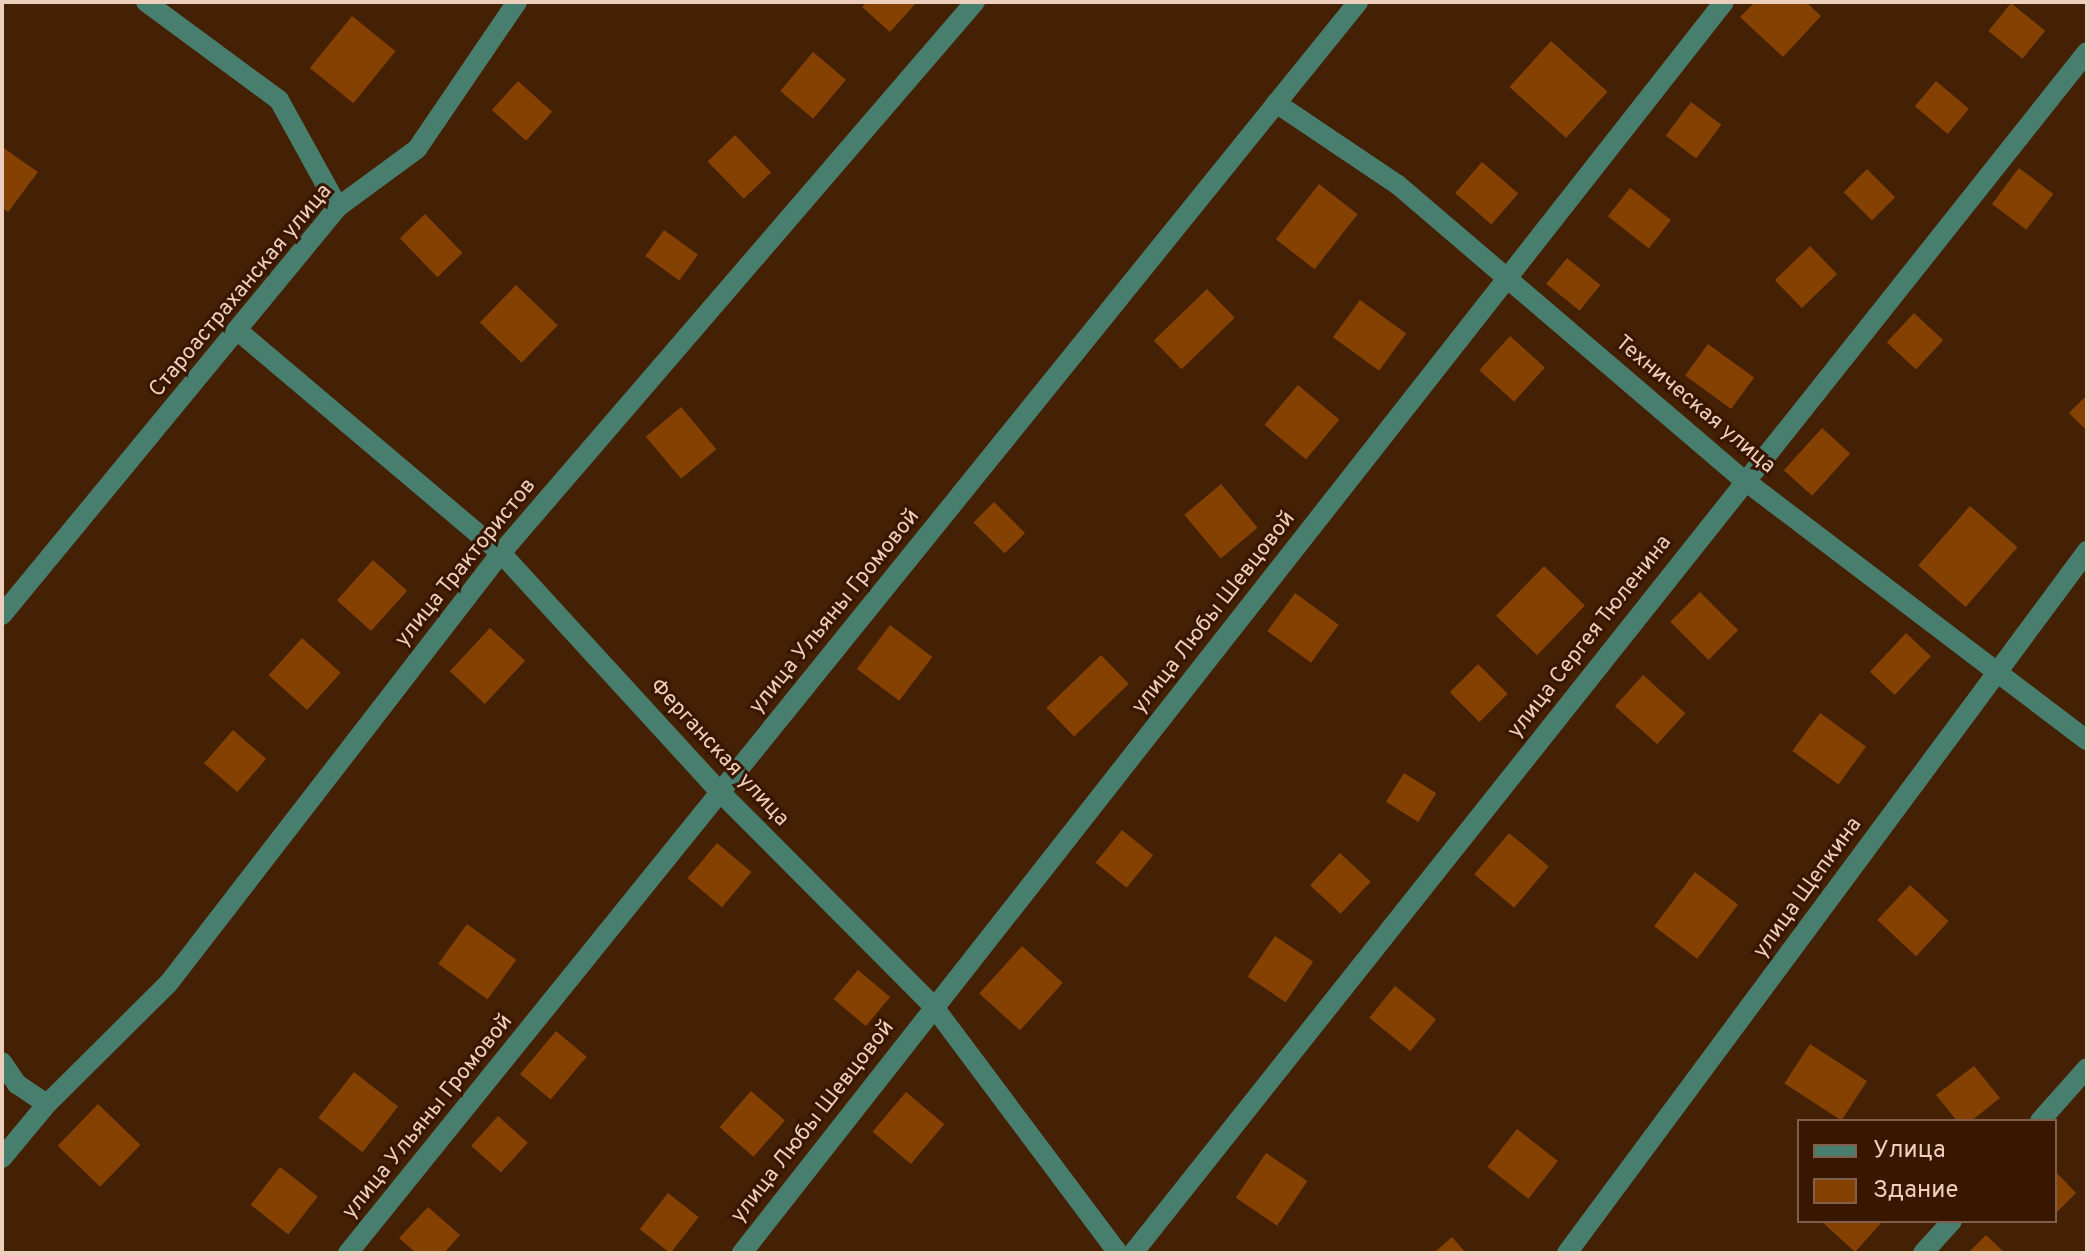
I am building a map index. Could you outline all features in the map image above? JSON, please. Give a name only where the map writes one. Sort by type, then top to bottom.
[{"type":"street","points":[[146,2],[279,100],[338,207]]},
{"type":"street","name":"Староастраханская улица","points":[[2,615],[338,207],[417,149],[517,2]]},
{"type":"street","name":"улица Трактористов","points":[[2,1158],[47,1104],[168,984],[501,553],[975,2]]},
{"type":"street","name":"улица Ульяны Громовой","points":[[348,1253],[1358,2]]},
{"type":"street","name":"улица Любы Шевцовой","points":[[742,1253],[1724,2]]},
{"type":"street","name":"улица Сергея Тюленина","points":[[1133,1253],[2087,52]]},
{"type":"street","name":"Техническая улица","points":[[1276,103],[1398,185],[1744,480],[2087,740]]},
{"type":"street","name":"Ферганская улица","points":[[237,330],[501,553],[720,792],[934,1007],[1118,1253]]},
{"type":"street","name":"улица Щепкина","points":[[1567,1253],[2087,551]]},
{"type":"street","points":[[2,1062],[17,1084],[47,1104]]},
{"type":"street","points":[[2042,1119],[2087,1068]]},
{"type":"street","points":[[1923,1253],[1950,1223]]},
{"type":"building","points":[[867,2],[917,2],[890,32],[862,7]]},
{"type":"building","points":[[1755,2],[1806,2],[1821,16],[1783,57],[1740,17]]},
{"type":"building","points":[[2011,3],[2045,31],[2023,59],[1988,31]]},
{"type":"building","points":[[352,16],[396,51],[353,103],[310,68]]},
{"type":"building","points":[[1551,41],[1607,92],[1566,138],[1510,87]]},
{"type":"building","points":[[813,52],[846,80],[813,119],[780,91]]},
{"type":"building","points":[[518,81],[552,112],[526,141],[492,110]]},
{"type":"building","points":[[1936,81],[1969,109],[1948,134],[1915,106]]},
{"type":"building","points":[[1691,102],[1721,125],[1696,158],[1666,136]]},
{"type":"building","points":[[735,135],[771,172],[744,199],[708,161]]},
{"type":"building","points":[[2,147],[38,172],[8,212],[2,208]]},
{"type":"building","points":[[1482,162],[1518,193],[1491,224],[1455,193]]},
{"type":"building","points":[[2019,168],[2053,194],[2026,230],[1992,204]]},
{"type":"building","points":[[1867,169],[1895,197],[1872,221],[1844,192]]},
{"type":"building","points":[[1319,184],[1358,214],[1315,269],[1276,239]]},
{"type":"building","points":[[1630,188],[1671,220],[1649,248],[1608,216]]},
{"type":"building","points":[[425,214],[463,253],[437,277],[400,238]]},
{"type":"building","points":[[664,230],[698,255],[679,281],[645,256]]},
{"type":"building","points":[[1810,246],[1837,274],[1802,308],[1775,280]]},
{"type":"building","points":[[1567,258],[1600,285],[1580,311],[1546,284]]},
{"type":"building","points":[[516,285],[558,325],[522,363],[480,322]]},
{"type":"building","points":[[1207,289],[1235,318],[1182,369],[1154,340]]},
{"type":"building","points":[[1360,300],[1406,334],[1379,371],[1333,337]]},
{"type":"building","points":[[1914,313],[1943,340],[1916,370],[1887,342]]},
{"type":"building","points":[[1510,336],[1545,367],[1514,402],[1479,370]]},
{"type":"building","points":[[1708,344],[1754,378],[1731,409],[1685,376]]},
{"type":"building","points":[[1298,385],[1339,420],[1306,460],[1265,425]]},
{"type":"building","points":[[2087,395],[2087,431],[2069,413]]},
{"type":"building","points":[[681,407],[716,449],[681,479],[646,437]]},
{"type":"building","points":[[1822,428],[1850,453],[1812,496],[1784,470]]},
{"type":"building","points":[[1221,484],[1258,528],[1221,559],[1184,515]]},
{"type":"building","points":[[994,502],[1025,533],[1005,554],[973,523]]},
{"type":"building","points":[[1970,506],[2018,547],[1966,607],[1918,566]]},
{"type":"building","points":[[373,560],[407,591],[371,631],[337,600]]},
{"type":"building","points":[[1544,566],[1585,606],[1537,655],[1496,616]]},
{"type":"building","points":[[1700,592],[1738,630],[1708,660],[1670,622]]},
{"type":"building","points":[[1295,593],[1339,625],[1311,663],[1267,631]]},
{"type":"building","points":[[890,625],[932,657],[899,701],[857,669]]},
{"type":"building","points":[[490,628],[525,661],[485,704],[450,671]]},
{"type":"building","points":[[1906,633],[1931,656],[1895,695],[1870,672]]},
{"type":"building","points":[[302,638],[341,673],[307,710],[269,675]]},
{"type":"building","points":[[1101,655],[1129,684],[1074,737],[1046,708]]},
{"type":"building","points":[[1478,664],[1508,694],[1479,722],[1450,692]]},
{"type":"building","points":[[1643,675],[1685,713],[1657,744],[1615,706]]},
{"type":"building","points":[[1820,713],[1866,747],[1838,785],[1792,751]]},
{"type":"building","points":[[233,730],[266,759],[237,792],[204,763]]},
{"type":"building","points":[[1404,773],[1436,793],[1418,822],[1386,802]]},
{"type":"building","points":[[1122,830],[1153,855],[1127,888],[1096,863]]},
{"type":"building","points":[[1509,833],[1549,866],[1514,908],[1474,874]]},
{"type":"building","points":[[717,843],[751,872],[722,907],[687,878]]},
{"type":"building","points":[[1340,853],[1371,882],[1341,914],[1310,885]]},
{"type":"building","points":[[1695,872],[1738,904],[1697,959],[1654,926]]},
{"type":"building","points":[[1910,885],[1949,921],[1916,956],[1877,920]]},
{"type":"building","points":[[467,924],[516,960],[488,999],[438,964]]},
{"type":"building","points":[[1275,936],[1313,962],[1286,1002],[1248,977]]},
{"type":"building","points":[[1022,946],[1063,983],[1020,1030],[979,994]]},
{"type":"building","points":[[858,970],[890,997],[866,1026],[834,999]]},
{"type":"building","points":[[1395,986],[1436,1019],[1410,1051],[1369,1018]]},
{"type":"building","points":[[556,1031],[587,1057],[551,1100],[520,1074]]},
{"type":"building","points":[[1810,1044],[1867,1081],[1842,1119],[1784,1083]]},
{"type":"building","points":[[1974,1066],[2000,1098],[1974,1119],[1955,1119],[1936,1095]]},
{"type":"building","points":[[354,1072],[398,1106],[362,1152],[318,1118]]},
{"type":"building","points":[[751,1091],[785,1121],[753,1157],[720,1127]]},
{"type":"building","points":[[906,1092],[944,1124],[911,1164],[873,1132]]},
{"type":"building","points":[[98,1104],[140,1145],[100,1187],[58,1146]]},
{"type":"building","points":[[498,1116],[528,1143],[501,1172],[471,1146]]},
{"type":"building","points":[[1517,1129],[1558,1161],[1528,1199],[1487,1167]]},
{"type":"building","points":[[1266,1153],[1307,1181],[1277,1226],[1236,1198]]},
{"type":"building","points":[[280,1167],[318,1197],[288,1234],[250,1205]]},
{"type":"building","points":[[2057,1173],[2076,1193],[2057,1212]]},
{"type":"building","points":[[668,1193],[699,1217],[671,1253],[640,1229]]},
{"type":"building","points":[[428,1207],[460,1235],[444,1253],[416,1253],[399,1238]]},
{"type":"building","points":[[1823,1223],[1881,1223],[1855,1252]]},
{"type":"building","points":[[1986,1235],[2005,1253],[1968,1253]]},
{"type":"building","points":[[1452,1237],[1466,1253],[1434,1253]]}]
